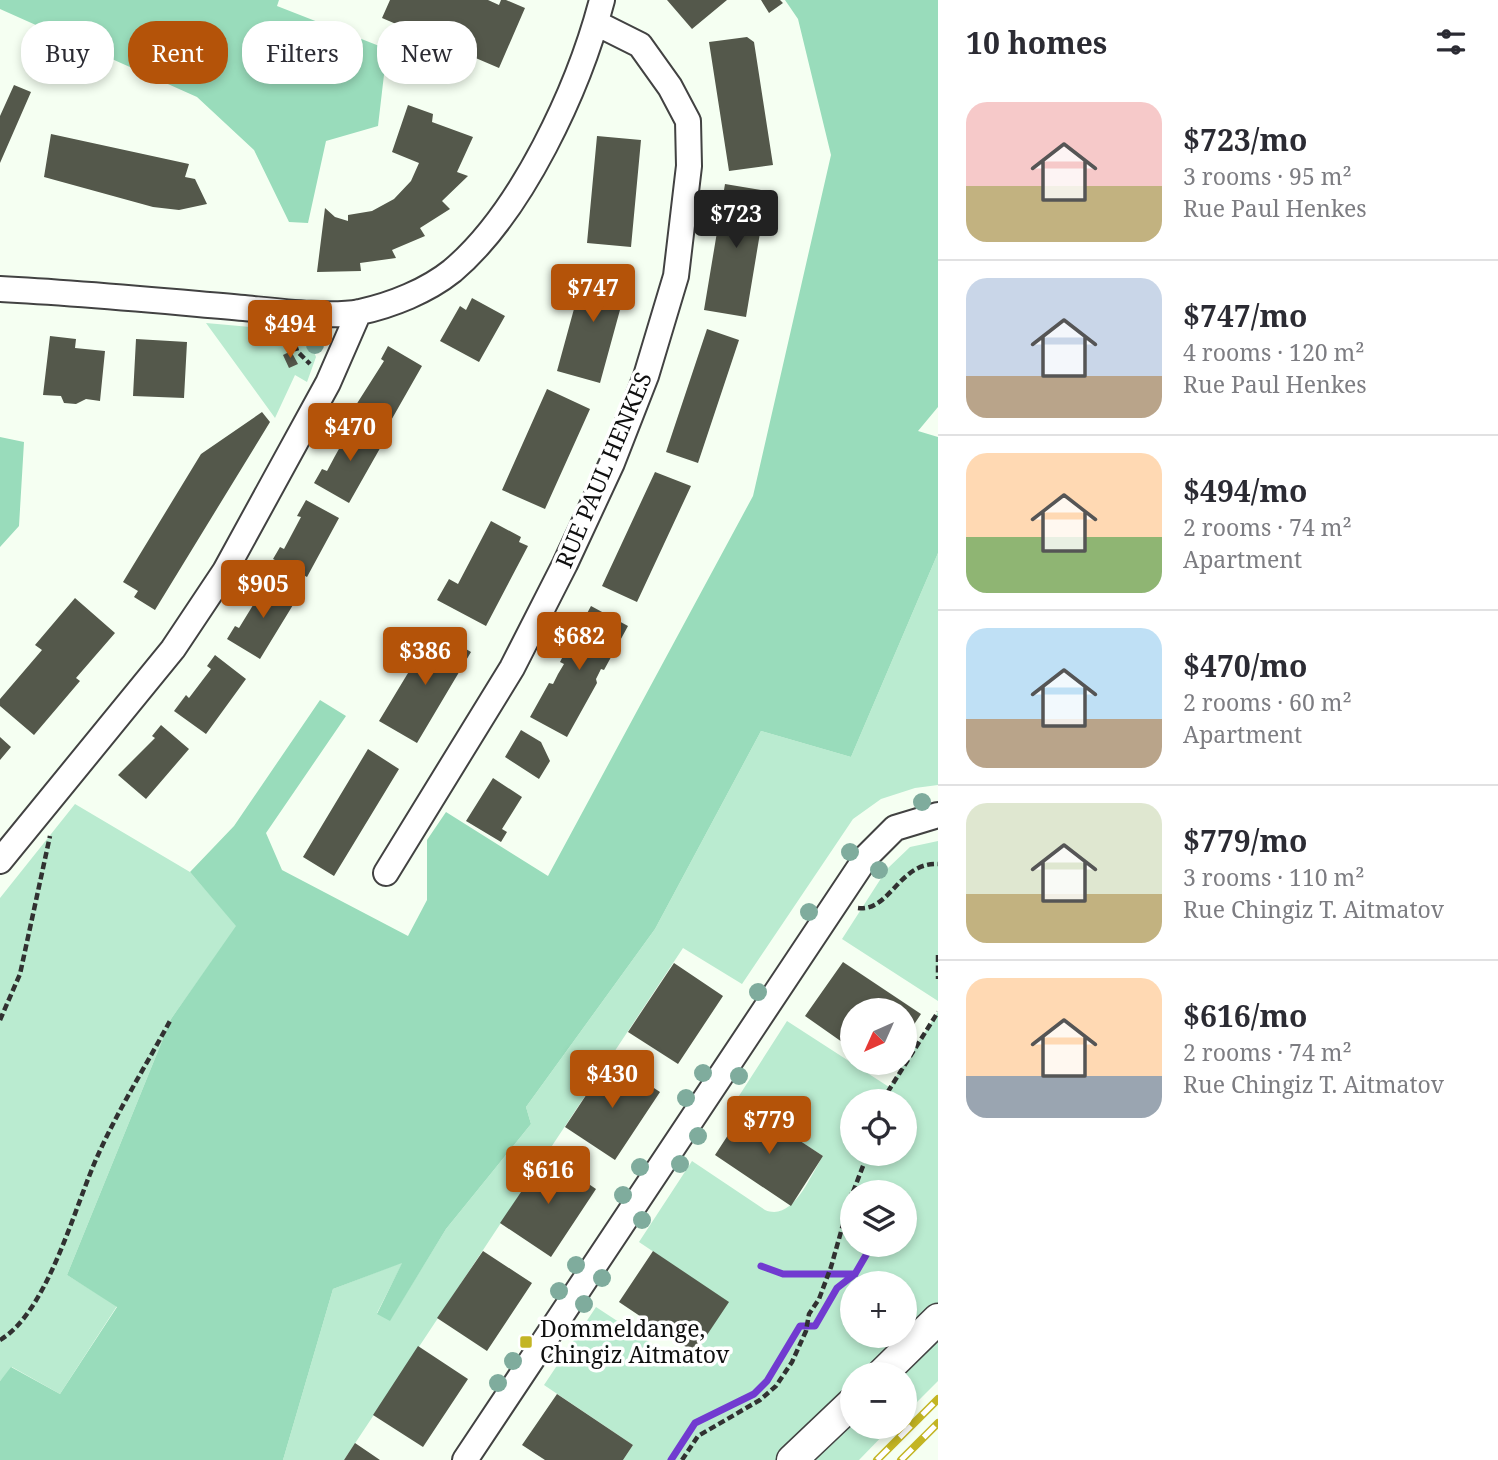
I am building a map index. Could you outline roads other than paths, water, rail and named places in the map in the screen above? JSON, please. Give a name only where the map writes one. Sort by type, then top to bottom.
[{"type":"street","points":[[4,287],[284,311],[359,312],[418,293],[450,272],[481,241],[513,201],[540,153],[599,11]]},
{"type":"street","name":"RUE PAUL HENKES","points":[[386,873],[512,667],[565,564],[612,463],[646,376],[676,276],[689,166],[688,121],[670,87],[640,45],[599,11]]},
{"type":"street","points":[[0,861],[173,649],[225,571],[328,383],[359,312]]},
{"type":"street","points":[[464,1460],[867,856],[895,828],[938,815]]},
{"type":"street","points":[[894,1362],[938,1319]]},
{"type":"street","points":[[792,1460],[840,1414]]},
{"type":"waterway","points":[[671,1460],[695,1423],[754,1394],[767,1381],[800,1326],[815,1326],[837,1288],[855,1274],[865,1257]]},
{"type":"waterway","points":[[761,1266],[783,1274],[840,1274]]},
{"type":"railway","points":[[877,1460],[938,1399]]},
{"type":"railway","points":[[901,1460],[938,1423]]},
{"type":"place","name":"Dommeldange, Chingiz Aitmatov","points":[[526,1342]]}]
